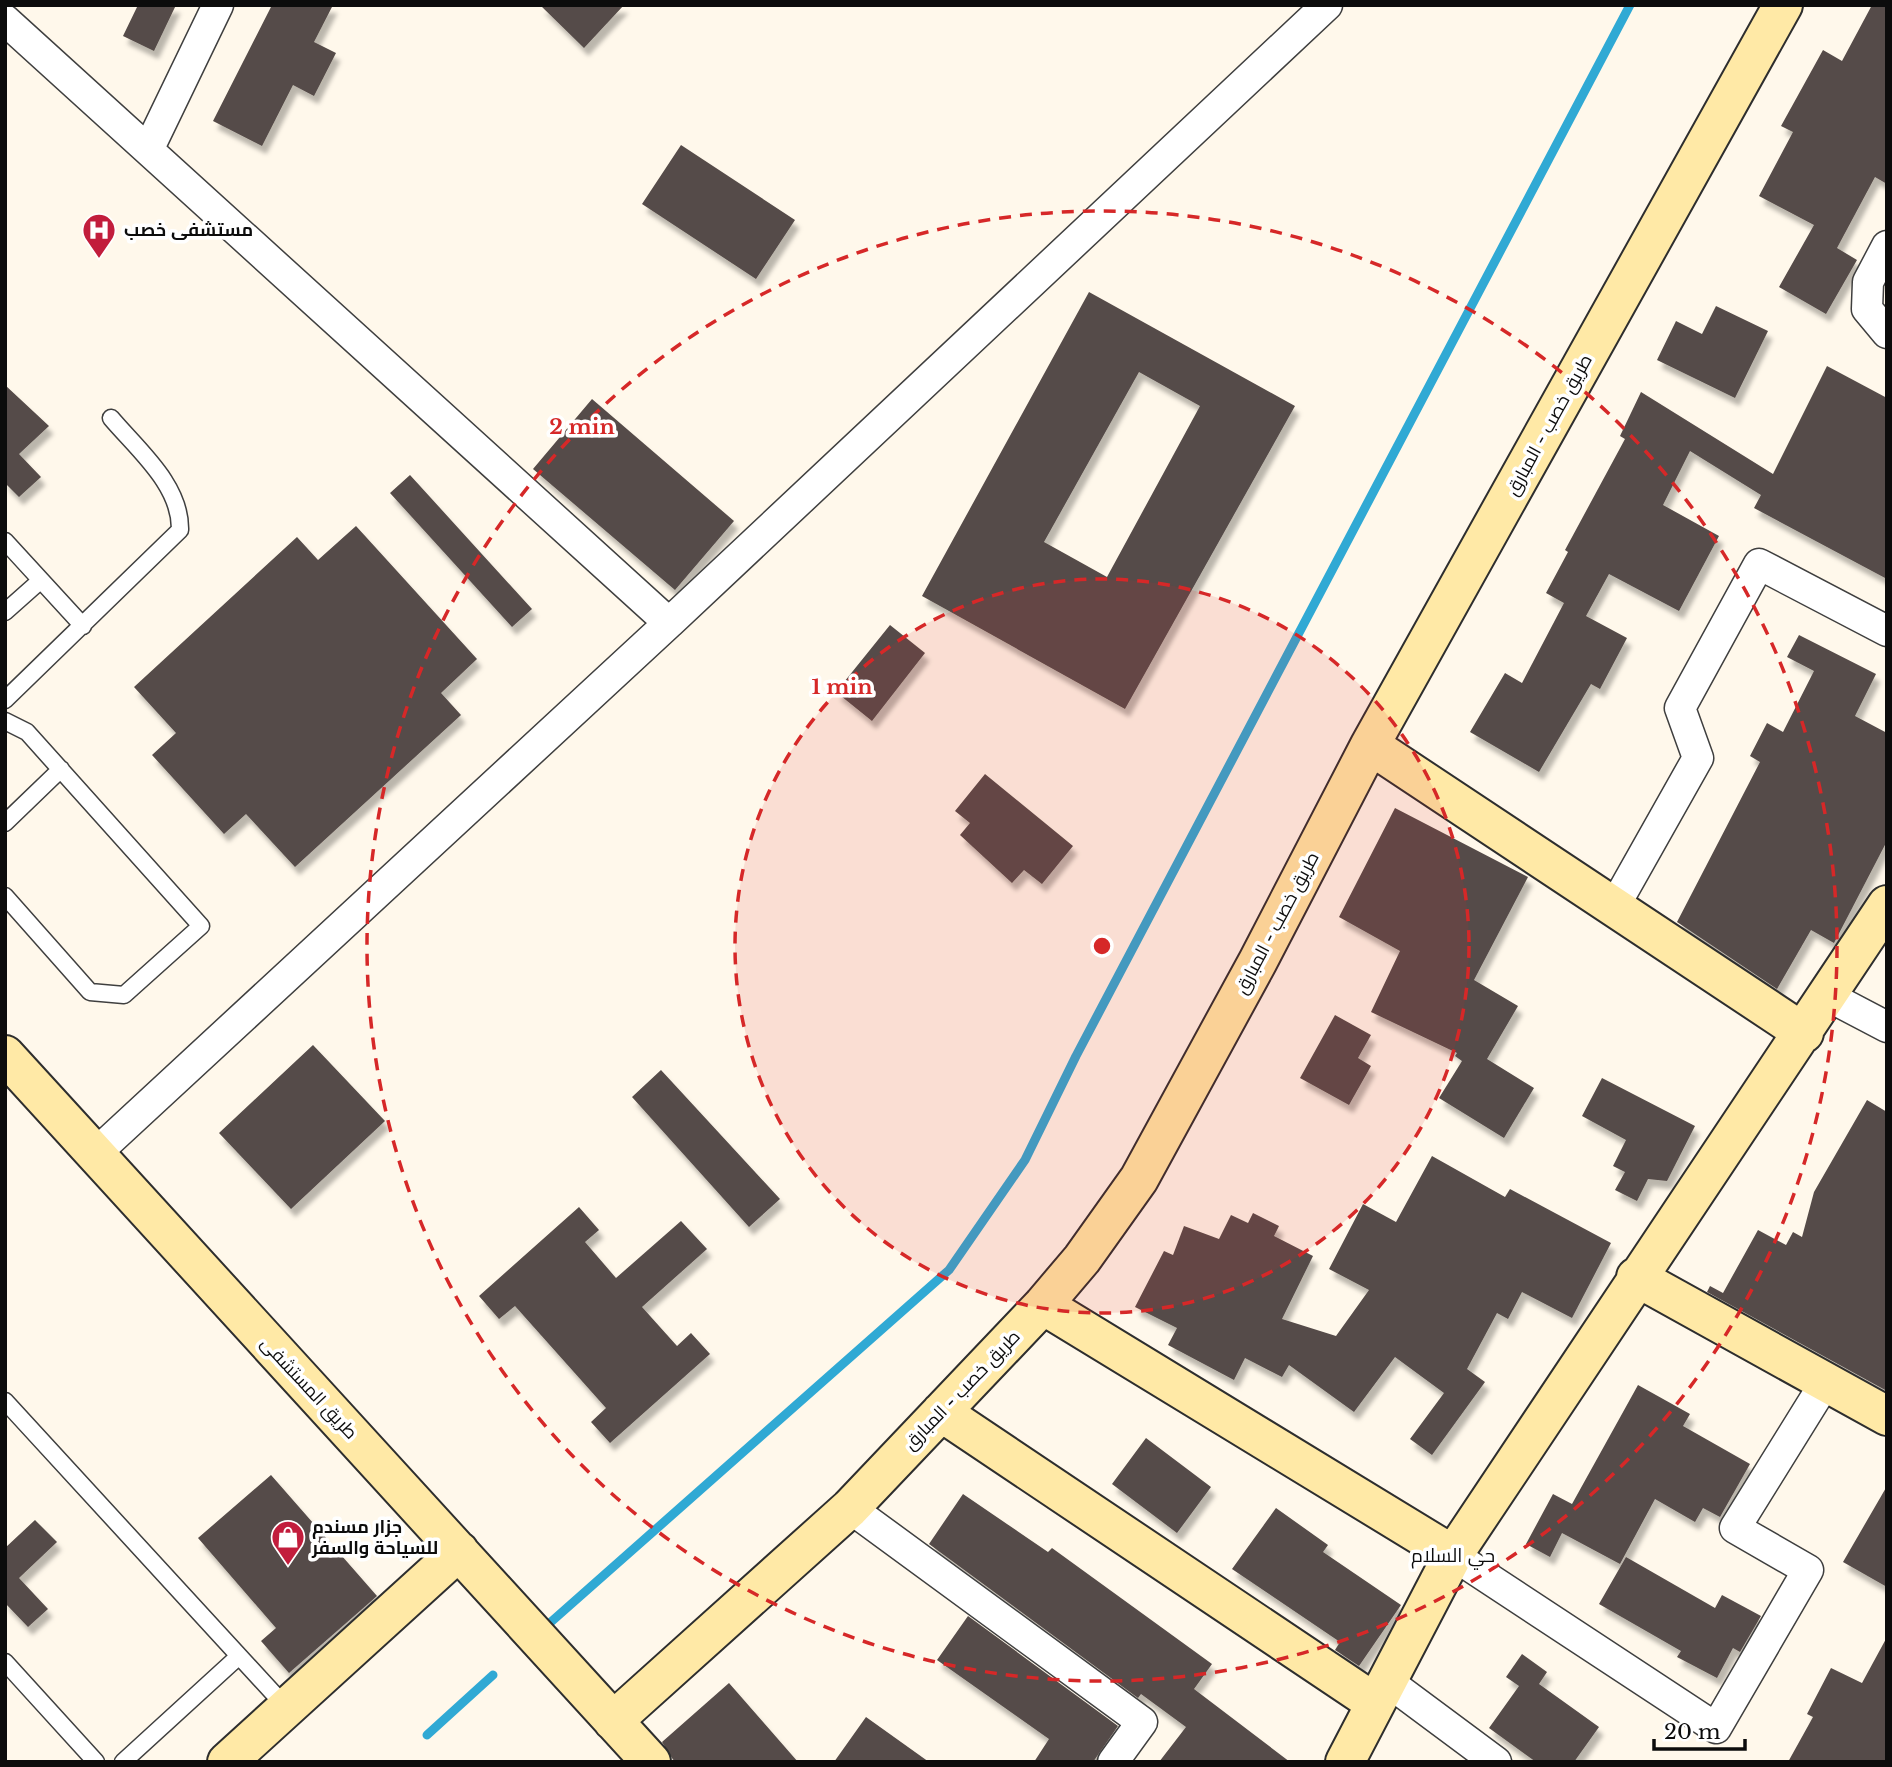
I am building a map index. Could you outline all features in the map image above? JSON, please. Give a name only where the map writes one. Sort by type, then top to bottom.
[{"type":"street","points":[[149,148],[218,5]]},
{"type":"street","points":[[94,1154],[669,623],[1327,5]]},
{"type":"street","name":"طريق خصب - المبارق","points":[[613,1721],[850,1508],[1043,1305],[1082,1259],[1139,1179],[1258,961],[1370,746],[1783,5]]},
{"type":"street","points":[[5,20],[669,623]]},
{"type":"street","points":[[1887,247],[1868,282],[1867,309],[1887,333]]},
{"type":"street","points":[[1614,907],[1698,758],[1680,708],[1759,564],[1887,631]]},
{"type":"street","points":[[1370,746],[1804,1033]]},
{"type":"street","points":[[1345,1762],[1453,1555],[1636,1277],[1804,1033],[1887,905]]},
{"type":"street","points":[[1828,996],[1887,1027]]},
{"type":"street","name":"طريق المستشفى","points":[[5,1055],[651,1762]]},
{"type":"street","points":[[1636,1277],[1887,1416]]},
{"type":"street","points":[[1043,1305],[1453,1555],[1716,1728],[1808,1570],[1735,1528],[1825,1383]]},
{"type":"street","points":[[941,1412],[1381,1692],[1496,1762]]},
{"type":"street","points":[[850,1508],[1142,1722],[1113,1762]]},
{"type":"street","points":[[226,1762],[458,1551]]},
{"type":"lane","points":[[5,700],[180,530],[181,511],[173,494],[111,418]]},
{"type":"lane","points":[[5,541],[83,626]]},
{"type":"lane","points":[[5,612],[41,580]]},
{"type":"lane","points":[[5,721],[27,732],[201,926],[124,995],[90,992],[5,896]]},
{"type":"lane","points":[[5,823],[61,769]]},
{"type":"lane","points":[[5,1401],[286,1707]]},
{"type":"lane","points":[[123,1762],[239,1656]]},
{"type":"lane","points":[[5,1662],[96,1762]]},
{"type":"building","points":[[138,5],[176,5],[154,51],[123,36]]},
{"type":"building","points":[[272,5],[333,5],[314,42],[336,53],[314,96],[293,85],[262,146],[213,121]]},
{"type":"building","points":[[540,5],[624,5],[584,48]]},
{"type":"building","points":[[1872,5],[1887,5],[1887,184],[1875,177],[1837,248],[1857,260],[1826,314],[1779,287],[1814,225],[1759,196],[1793,132],[1781,126],[1823,50],[1842,61]]},
{"type":"building","points":[[681,145],[795,220],[756,279],[642,204]]},
{"type":"building","points":[[1089,292],[1295,406],[1125,709],[922,596]],"holes":[[[1139,372],[1200,406],[1107,577],[1044,542]]]},
{"type":"building","points":[[1716,306],[1768,331],[1735,398],[1657,360],[1676,321],[1702,334]]},
{"type":"building","points":[[1827,366],[1887,398],[1887,579],[1754,508],[1761,495],[1690,451],[1663,505],[1719,536],[1679,611],[1609,574],[1586,616],[1627,638],[1600,689],[1591,684],[1539,772],[1470,732],[1505,673],[1522,683],[1564,603],[1546,593],[1568,552],[1565,550],[1625,439],[1620,436],[1641,392],[1773,474]]},
{"type":"building","points":[[5,385],[49,426],[19,454],[41,477],[19,497],[5,483]]},
{"type":"building","points":[[592,399],[734,521],[675,590],[533,469]]},
{"type":"building","points":[[410,475],[532,609],[512,627],[390,493]]},
{"type":"building","points":[[356,526],[477,659],[441,693],[461,715],[295,867],[246,814],[224,834],[152,755],[176,733],[134,687],[297,537],[318,560]]},
{"type":"building","points":[[890,625],[925,653],[872,721],[836,692]]},
{"type":"building","points":[[1799,635],[1876,674],[1855,716],[1887,733],[1887,841],[1834,943],[1811,930],[1777,989],[1677,922],[1760,762],[1750,756],[1767,723],[1783,732],[1814,671],[1787,657]]},
{"type":"building","points":[[985,774],[1073,846],[1042,884],[1024,870],[1012,883],[960,835],[970,823],[955,811]]},
{"type":"building","points":[[1395,808],[1528,877],[1474,980],[1518,1006],[1487,1059],[1534,1088],[1504,1138],[1439,1098],[1462,1061],[1455,1056],[1457,1053],[1371,1012],[1400,951],[1339,917]]},
{"type":"building","points":[[1335,1015],[1371,1035],[1358,1058],[1371,1066],[1349,1105],[1300,1078]]},
{"type":"building","points":[[313,1045],[385,1121],[291,1209],[219,1133]]},
{"type":"building","points":[[661,1070],[780,1199],[749,1227],[632,1097]]},
{"type":"building","points":[[1602,1078],[1695,1126],[1667,1181],[1648,1179],[1637,1201],[1615,1190],[1625,1172],[1613,1166],[1626,1140],[1582,1116]]},
{"type":"building","points":[[1867,1100],[1887,1112],[1887,1391],[1707,1292],[1710,1286],[1723,1293],[1758,1230],[1786,1245],[1793,1232],[1802,1237],[1814,1192]]},
{"type":"building","points":[[1432,1156],[1505,1197],[1510,1189],[1611,1243],[1572,1318],[1522,1292],[1508,1319],[1497,1313],[1467,1369],[1485,1382],[1432,1455],[1410,1439],[1444,1393],[1395,1357],[1354,1412],[1289,1365],[1282,1377],[1245,1358],[1234,1380],[1168,1345],[1177,1328],[1135,1307],[1164,1251],[1173,1255],[1184,1226],[1219,1239],[1231,1215],[1248,1223],[1253,1213],[1279,1226],[1274,1236],[1313,1256],[1282,1319],[1336,1336],[1369,1290],[1329,1269],[1363,1204],[1396,1222]]},
{"type":"building","points":[[579,1207],[599,1230],[585,1242],[616,1278],[681,1221],[707,1249],[642,1307],[677,1346],[691,1333],[710,1354],[610,1443],[591,1422],[606,1408],[515,1306],[499,1319],[479,1296]]},
{"type":"building","points":[[1638,1385],[1690,1414],[1683,1426],[1750,1464],[1720,1517],[1703,1508],[1695,1522],[1655,1499],[1620,1564],[1562,1533],[1550,1557],[1526,1544],[1553,1494],[1572,1504]]},
{"type":"building","points":[[1146,1438],[1211,1487],[1177,1533],[1112,1484]]},
{"type":"building","name":"جزار مسندم للسياحة والسفر","points":[[271,1475],[377,1596],[289,1673],[261,1641],[276,1628],[198,1538]]},
{"type":"building","points":[[1887,1486],[1887,1587],[1843,1562]]},
{"type":"building","points":[[963,1494],[1048,1552],[1052,1548],[1212,1664],[1194,1689],[1290,1762],[1159,1762],[1186,1727],[1141,1694],[1138,1698],[929,1544]]},
{"type":"building","points":[[1276,1508],[1328,1545],[1323,1552],[1401,1605],[1359,1666],[1335,1650],[1340,1642],[1232,1569]]},
{"type":"building","points":[[35,1520],[57,1542],[19,1578],[48,1609],[28,1627],[5,1603],[5,1548]]},
{"type":"building","points":[[1626,1557],[1715,1608],[1722,1595],[1761,1616],[1740,1652],[1733,1648],[1717,1678],[1677,1657],[1681,1651],[1599,1604]]},
{"type":"building","points":[[968,1616],[1118,1726],[1093,1762],[1034,1762],[1049,1739],[937,1660]]},
{"type":"building","points":[[1887,1637],[1887,1762],[1788,1762],[1813,1717],[1807,1714],[1831,1668],[1862,1683]]},
{"type":"building","points":[[1522,1654],[1547,1672],[1539,1684],[1599,1727],[1574,1762],[1536,1762],[1489,1728],[1519,1686],[1506,1677]]},
{"type":"building","points":[[729,1683],[798,1762],[675,1762],[662,1742]]},
{"type":"building","points":[[866,1717],[929,1762],[834,1762]]},
{"type":"waterway","points":[[543,1629],[949,1270],[1025,1160],[1076,1056],[1630,5]]},
{"type":"waterway","points":[[427,1735],[493,1675]]},
{"type":"place","name":"مستشفى خصب","points":[[99,260]]},
{"type":"place","name":"جزار مسندم للسياحة والسفر","points":[[288,1567]]},
{"type":"district","name":"حي السلام","points":[[1453,1555]]}]
